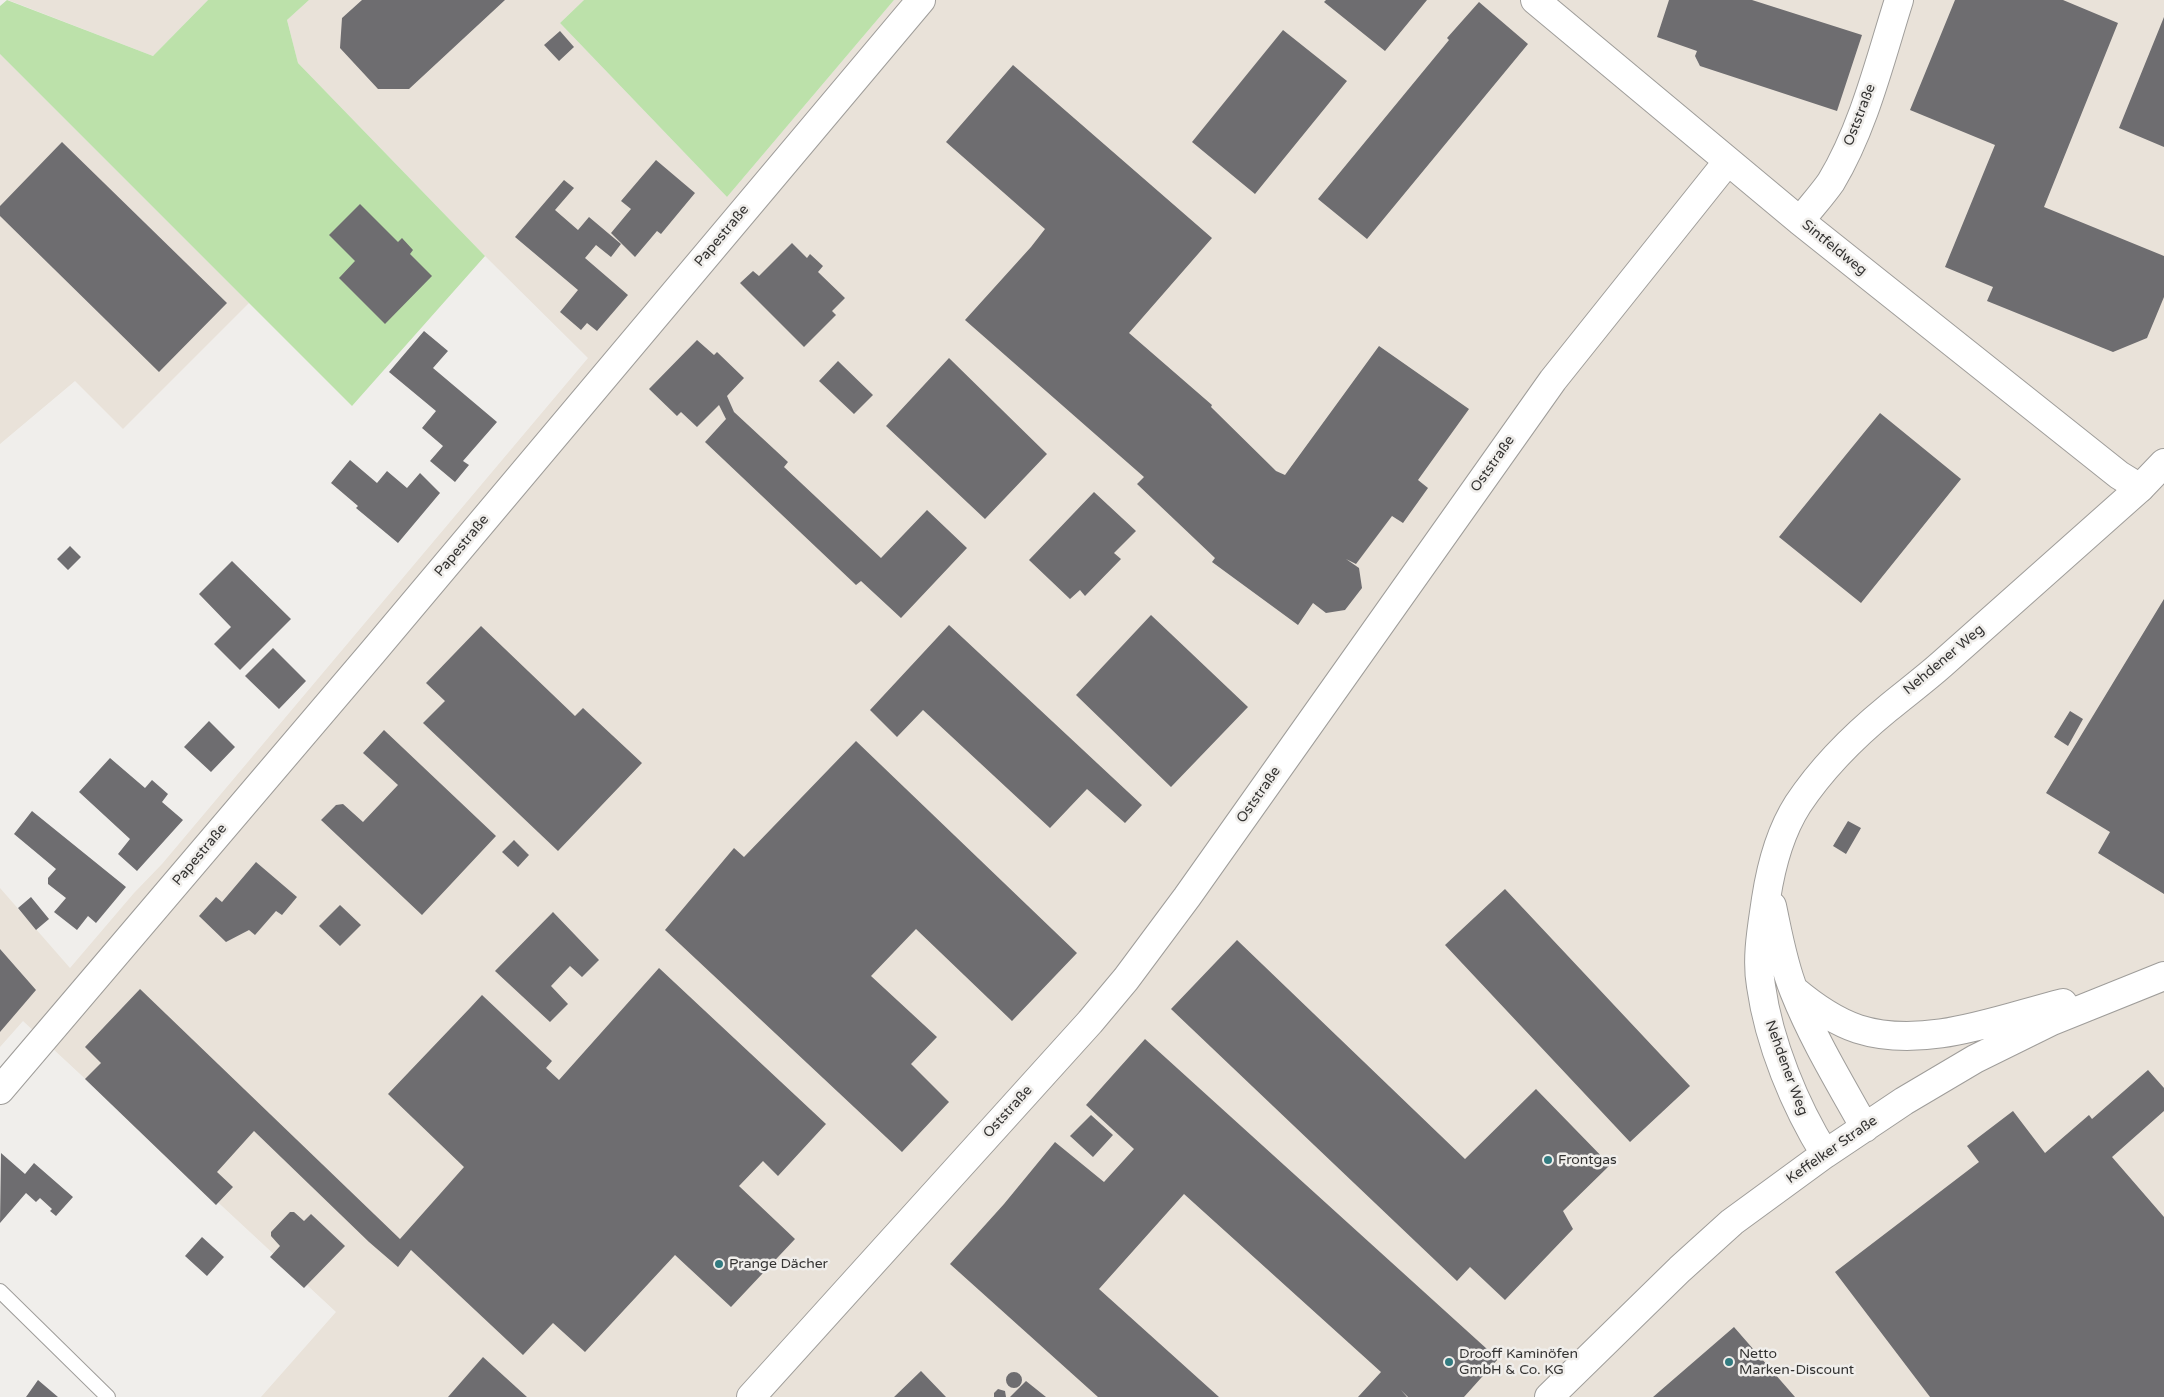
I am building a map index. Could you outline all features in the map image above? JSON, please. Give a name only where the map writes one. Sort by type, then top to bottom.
[{"type":"street","name":"Papestraße","points":[[0,1090],[366,660],[921,0]]},
{"type":"street","name":"Sintfeldweg","points":[[1535,0],[1800,221],[2119,475],[2140,488]]},
{"type":"street","name":"Oststraße","points":[[1800,221],[1830,182],[1847,151],[1862,114],[1899,0]]},
{"type":"street","name":"Oststraße","points":[[751,1397],[1090,1022],[1126,979],[1187,897],[1553,380],[1728,161]]},
{"type":"street","name":"Nehdener Weg","points":[[1825,1154],[1808,1128],[1787,1076],[1767,1018],[1760,985],[1760,940],[1768,887],[1778,845],[1797,805],[1853,739],[1885,710],[1930,674],[2140,488],[2164,463]]},
{"type":"street","name":"Nehdener Weg","points":[[1768,887],[1778,939],[1794,990],[1821,1050],[1864,1128]]},
{"type":"street","points":[[1794,990],[1816,1008],[1858,1029],[1884,1035],[1906,1037],[1928,1036],[1964,1028],[2155,979]]},
{"type":"street","name":"Keffelker Straße","points":[[1549,1397],[1680,1269],[1732,1222],[1825,1154],[1904,1101],[1975,1059],[2052,1021],[2155,979]]},
{"type":"lane","points":[[0,1291],[108,1397]]},
{"type":"shaded area","points":[[8,0],[208,0],[153,56]]},
{"type":"shaded area","points":[[309,0],[584,0],[560,23],[727,197],[894,0],[2164,0],[2164,1397],[261,1397],[336,1312],[23,1021],[0,1047],[0,888],[70,968],[134,893],[162,864],[588,358],[485,256],[298,63],[287,20]]},
{"type":"shaded area","points":[[0,54],[249,303],[123,429],[75,381],[0,444]]},
{"type":"green space","points":[[7,0],[153,56],[208,0],[309,0],[287,20],[298,63],[485,256],[352,406],[0,54],[0,6]]},
{"type":"green space","points":[[584,0],[894,0],[727,197],[560,23]]},
{"type":"building","points":[[362,0],[505,0],[409,89],[378,89],[340,48],[342,18]]},
{"type":"building","points":[[1326,0],[1427,0],[1385,51],[1324,2]]},
{"type":"building","points":[[1669,0],[1752,0],[1862,35],[1837,111],[1700,66],[1695,56],[1697,51],[1657,37]]},
{"type":"building","points":[[1955,0],[2063,0],[2118,23],[2044,207],[2164,256],[2164,297],[2147,338],[2113,352],[1987,301],[1993,287],[1945,267],[1995,145],[1910,110]]},
{"type":"building","points":[[1479,2],[1528,44],[1367,239],[1318,199],[1449,40],[1447,38]]},
{"type":"building","points":[[2164,17],[2164,147],[2119,128]]},
{"type":"building","points":[[1283,30],[1347,81],[1255,194],[1192,142]]},
{"type":"building","points":[[560,31],[574,47],[559,61],[544,45]]},
{"type":"building","points":[[1013,65],[1212,238],[1129,333],[1212,405],[1211,407],[1276,471],[1285,475],[1379,346],[1469,409],[1418,480],[1428,488],[1403,523],[1392,516],[1356,564],[1346,559],[1359,568],[1362,588],[1345,610],[1326,613],[1313,603],[1298,625],[1212,562],[1215,558],[1137,484],[1144,477],[965,320],[1045,229],[946,142]]},
{"type":"building","points":[[62,142],[227,303],[159,372],[0,216],[0,206]]},
{"type":"building","points":[[656,160],[695,193],[661,234],[657,231],[635,257],[611,233],[631,209],[621,201]]},
{"type":"building","points":[[564,180],[574,188],[555,210],[578,230],[589,217],[621,244],[611,257],[596,245],[585,258],[628,295],[597,331],[587,323],[581,330],[560,312],[578,290],[515,237]]},
{"type":"building","points":[[360,204],[398,242],[402,238],[413,250],[410,254],[432,276],[385,324],[339,278],[355,261],[329,235]]},
{"type":"building","points":[[792,243],[807,258],[810,254],[823,266],[818,272],[845,298],[832,311],[836,315],[804,347],[740,283],[753,271],[759,276]]},
{"type":"building","points":[[424,331],[448,351],[433,368],[497,422],[463,461],[469,465],[455,482],[430,461],[443,446],[422,428],[436,411],[389,372]]},
{"type":"building","points":[[697,340],[714,355],[717,352],[744,378],[727,396],[734,412],[788,462],[784,467],[881,558],[927,510],[967,548],[901,618],[861,581],[856,585],[705,442],[726,419],[719,405],[697,427],[681,412],[677,416],[649,389]]},
{"type":"building","points":[[949,358],[1047,454],[985,519],[886,426]]},
{"type":"building","points":[[838,361],[873,395],[854,414],[819,381]]},
{"type":"building","points":[[1880,413],[1961,479],[1861,603],[1779,537]]},
{"type":"building","points":[[350,460],[377,483],[387,471],[407,488],[420,473],[440,493],[398,543],[356,508],[358,506],[331,483]]},
{"type":"building","points":[[1094,492],[1136,531],[1114,553],[1121,559],[1085,596],[1080,590],[1070,599],[1029,560]]},
{"type":"building","points":[[70,546],[81,557],[68,570],[57,559]]},
{"type":"building","points":[[232,561],[291,619],[240,670],[214,644],[231,627],[199,594]]},
{"type":"building","points":[[2164,599],[2164,894],[2098,853],[2110,832],[2046,793]]},
{"type":"building","points":[[1151,615],[1248,707],[1171,787],[1076,695]]},
{"type":"building","points":[[949,625],[1142,805],[1125,823],[1087,789],[1050,828],[923,710],[897,737],[870,710]]},
{"type":"building","points":[[481,626],[575,716],[583,708],[642,763],[558,851],[423,723],[445,701],[426,683]]},
{"type":"building","points":[[273,648],[306,681],[279,709],[245,676]]},
{"type":"building","points":[[2070,711],[2083,719],[2068,746],[2054,737]]},
{"type":"building","points":[[209,721],[235,747],[211,772],[184,747]]},
{"type":"building","points":[[384,730],[496,836],[422,915],[321,820],[336,805],[343,804],[363,822],[398,785],[363,753]]},
{"type":"building","points":[[856,741],[1077,953],[1012,1021],[916,929],[871,976],[937,1037],[911,1064],[949,1102],[902,1152],[665,930],[734,848],[744,857]]},
{"type":"building","points":[[110,758],[145,788],[152,780],[168,794],[162,802],[183,820],[137,871],[118,854],[130,839],[79,792]]},
{"type":"building","points":[[32,811],[126,887],[96,923],[88,916],[77,930],[54,912],[66,898],[48,884],[48,878],[56,869],[14,834]]},
{"type":"building","points":[[1848,821],[1861,828],[1846,854],[1833,846]]},
{"type":"building","points":[[514,840],[529,855],[518,867],[502,852]]},
{"type":"building","points":[[256,862],[297,897],[282,915],[276,911],[255,935],[249,930],[226,942],[199,916],[216,897],[222,902]]},
{"type":"building","points":[[1505,889],[1690,1086],[1630,1142],[1445,945]]},
{"type":"building","points":[[31,897],[49,919],[36,930],[18,908]]},
{"type":"building","points":[[340,905],[361,925],[340,946],[319,926]]},
{"type":"building","points":[[553,912],[599,960],[582,977],[570,966],[551,986],[568,1004],[550,1022],[495,971]]},
{"type":"building","points":[[1237,940],[1465,1159],[1536,1089],[1610,1165],[1563,1211],[1573,1229],[1505,1300],[1470,1267],[1457,1281],[1171,1009]]},
{"type":"building","points":[[0,949],[36,990],[0,1032]]},
{"type":"building","points":[[659,968],[826,1124],[778,1176],[763,1161],[739,1186],[795,1239],[731,1307],[675,1255],[585,1352],[553,1323],[523,1355],[411,1250],[398,1267],[369,1242],[254,1131],[217,1172],[233,1187],[216,1205],[85,1079],[101,1063],[85,1047],[140,989],[400,1239],[464,1167],[388,1094],[482,995],[552,1061],[546,1068],[559,1080]]},
{"type":"building","points":[[1145,1039],[1498,1359],[1464,1397],[1408,1397],[1401,1390],[1407,1397],[1358,1397],[1381,1372],[1184,1194],[1099,1289],[1219,1397],[1098,1397],[950,1264],[1004,1204],[1055,1142],[1104,1182],[1134,1149],[1086,1105]]},
{"type":"building","points":[[2148,1070],[2164,1088],[2164,1111],[2112,1157],[2164,1217],[2164,1397],[1930,1397],[1835,1272],[1979,1162],[1967,1146],[2013,1111],[2045,1153],[2089,1115],[2092,1119]]},
{"type":"building","points":[[1091,1115],[1113,1135],[1093,1157],[1070,1136]]},
{"type":"building","points":[[1,1153],[25,1174],[34,1163],[73,1197],[56,1216],[50,1211],[52,1209],[40,1198],[36,1202],[26,1193],[0,1223]]},
{"type":"building","points":[[290,1212],[294,1212],[304,1221],[311,1214],[345,1246],[304,1288],[270,1257],[280,1246],[271,1236],[271,1232]]},
{"type":"building","points":[[202,1237],[224,1257],[207,1276],[185,1256]]},
{"type":"building","name":"Netto Marken-Discount","points":[[1734,1327],[1795,1397],[1653,1397]]},
{"type":"building","points":[[483,1357],[527,1397],[448,1397]]},
{"type":"building","points":[[921,1371],[946,1397],[894,1397]]},
{"type":"building","points":[[1014,1372],[1022,1380],[1014,1388],[1006,1380]]},
{"type":"building","points":[[38,1380],[58,1397],[26,1397]]},
{"type":"building","points":[[1026,1381],[1046,1397],[1010,1397]]},
{"type":"building","points":[[998,1389],[1005,1391],[1006,1397],[994,1397],[994,1393]]},
{"type":"place","name":"Frontgas","points":[[1548,1160]]},
{"type":"place","name":"Prange Dächer","points":[[719,1264]]},
{"type":"place","name":"Drooff Kaminöfen GmbH & Co. KG","points":[[1449,1362]]},
{"type":"place","name":"Netto Marken-Discount","points":[[1729,1362]]}]
